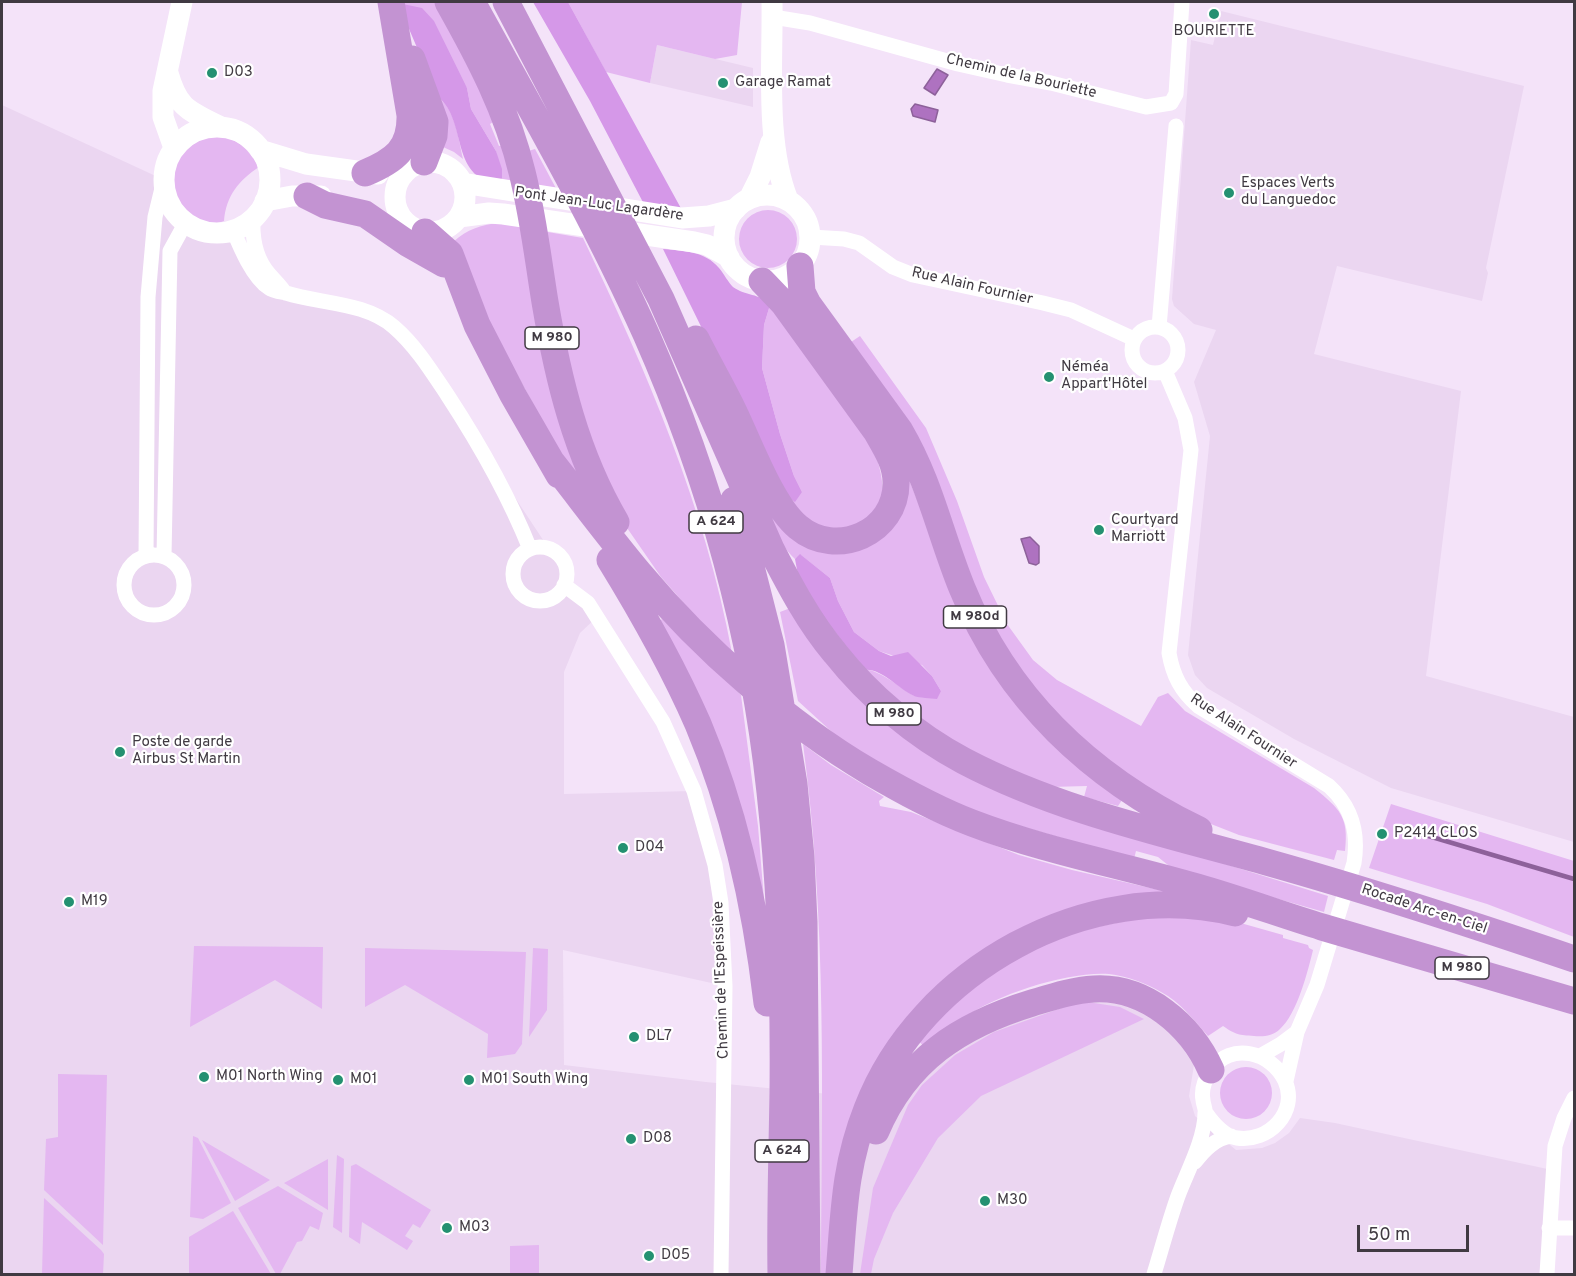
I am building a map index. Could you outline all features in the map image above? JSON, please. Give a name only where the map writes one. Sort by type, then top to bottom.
[{"type":"highway","points":[[391,2],[435,122],[434,136],[415,167]]},
{"type":"highway","points":[[365,173],[393,159],[404,146],[409,132],[410,115],[391,2]]},
{"type":"highway","name":"M 980","points":[[448,2],[493,86],[515,145],[530,209],[559,376],[573,426],[590,473],[635,553],[713,650]]},
{"type":"highway","name":"A 624","points":[[471,2],[575,191],[646,333],[692,450],[729,571],[754,681],[770,790],[776,864],[782,981],[781,1275]]},
{"type":"highway","name":"A 624","points":[[506,2],[584,148],[660,299],[689,364],[731,489],[761,599],[778,680],[794,784],[801,857],[804,922],[807,1275]]},
{"type":"highway","points":[[584,148],[676,302],[783,510],[795,525],[818,539],[843,542],[860,538],[881,523],[891,507],[896,482],[892,461],[876,431],[784,304],[762,281]]},
{"type":"highway","points":[[307,196],[325,205],[365,213],[407,243],[442,262],[460,284]]},
{"type":"highway","points":[[425,232],[450,254],[477,325],[496,363],[551,461],[631,594],[679,683],[699,726],[735,834],[751,900],[764,982],[780,1210]]},
{"type":"highway","name":"M 980d","points":[[800,266],[802,292],[808,304],[912,451],[931,495],[962,588],[979,624],[1017,685],[1063,738],[1113,780],[1186,824],[1263,852],[1272,863]]},
{"type":"highway","name":"M 980","points":[[689,364],[771,549],[798,600],[835,654],[869,691],[894,713],[931,741],[962,760],[1024,788],[1104,816],[1272,863]]},
{"type":"highway","name":"M 980","points":[[551,461],[642,576],[713,650],[777,706],[827,744],[912,796],[971,823],[1032,844],[1207,890],[1319,926],[1575,1001]]},
{"type":"highway","name":"Rocade Arc-en-Ciel","points":[[1272,863],[1364,890],[1575,959]]},
{"type":"highway","name":"M 980","points":[[842,1275],[844,1194],[854,1148],[868,1106],[889,1065],[919,1023],[954,987],[973,972],[1012,947],[1042,932],[1068,922],[1117,910],[1164,906],[1199,907],[1229,911],[1309,931],[1319,926]]},
{"type":"highway","points":[[842,1275],[864,1163],[883,1114],[903,1085],[924,1061],[963,1031],[990,1017],[1064,994],[1096,989],[1118,990],[1153,1004],[1167,1014],[1193,1040],[1211,1070]]},
{"type":"street","points":[[174,148],[163,117],[163,91],[182,2]]},
{"type":"street","name":"Chemin de la Bouriette","points":[[772,9],[810,23],[958,64],[1051,83],[1146,107],[1171,103],[1176,94],[1182,2]]},
{"type":"street","points":[[772,9],[773,132],[779,175],[788,200],[804,216],[811,237],[808,253],[800,266],[791,274],[780,279],[762,281],[745,275],[736,267],[726,249],[725,231],[727,223],[743,204],[760,177],[773,132]]},
{"type":"street","points":[[168,72],[179,101],[221,127],[243,134],[260,150],[269,173],[268,190],[253,231],[256,250],[268,273],[285,293]]},
{"type":"street","points":[[1159,327],[1176,126]]},
{"type":"street","points":[[146,555],[148,297],[155,217],[165,168],[174,148],[180,141],[195,132],[221,127]]},
{"type":"street","points":[[164,180],[165,191],[173,210],[189,225],[210,232],[233,230],[259,210],[292,196],[328,195],[354,199],[401,218],[415,229],[425,232],[444,230],[459,217],[465,198],[462,183],[456,173],[447,166],[435,162],[415,167],[365,173],[306,164],[260,150]]},
{"type":"street","points":[[401,218],[395,203],[395,191],[399,180],[415,167]]},
{"type":"street","name":"Pont Jean-Luc Lagardère","points":[[462,183],[682,218],[708,216],[743,204]]},
{"type":"street","points":[[743,204],[769,195],[788,200]]},
{"type":"street","name":"Pont Jean-Luc Lagardère","points":[[459,217],[489,213],[503,214],[694,242],[707,245],[729,257]]},
{"type":"street","points":[[164,556],[170,251],[181,231],[189,225]]},
{"type":"street","points":[[233,230],[241,249],[258,277],[269,288],[366,312],[393,326],[414,348],[476,438],[513,506],[530,549]]},
{"type":"street","name":"Rue Alain Fournier","points":[[811,237],[844,239],[859,243],[893,267],[913,276],[1071,310],[1134,339]]},
{"type":"street","points":[[1159,327],[1173,335],[1178,351],[1176,359],[1166,371],[1150,373],[1137,365],[1132,352],[1134,339],[1148,328],[1159,327]]},
{"type":"street","name":"Rue Alain Fournier","points":[[1166,371],[1185,418],[1191,450],[1169,653],[1176,680],[1185,694],[1198,706],[1329,786],[1345,804],[1356,832],[1357,846],[1317,985],[1296,1032],[1286,1081],[1288,1095],[1286,1110],[1279,1123],[1267,1133],[1255,1138],[1231,1136],[1215,1142],[1202,1152],[1188,1172]]},
{"type":"street","points":[[548,548],[556,552],[566,567],[567,576],[560,592],[546,600],[530,598],[520,591],[513,575],[517,559],[530,549],[548,548]]},
{"type":"street","points":[[146,555],[164,556],[173,561],[180,569],[184,579],[181,600],[165,614],[145,615],[135,610],[128,602],[124,591],[124,580],[128,569],[136,560],[146,555]]},
{"type":"street","name":"Chemin de l'Espeissière","points":[[564,585],[588,603],[663,722],[694,791],[715,865],[721,903],[725,986],[721,1275]]},
{"type":"street","points":[[1260,1056],[1296,1032]]},
{"type":"street","points":[[1211,1070],[1228,1056],[1246,1053],[1260,1056],[1275,1065],[1286,1081]]},
{"type":"street","name":"Rue Alain Fournier","points":[[1154,1275],[1178,1198],[1197,1149],[1206,1113],[1202,1098],[1204,1083],[1211,1070]]},
{"type":"street","points":[[1547,1275],[1555,1146],[1564,1118],[1575,1098]]},
{"type":"street","points":[[1206,1113],[1214,1124],[1231,1136]]},
{"type":"street","points":[[1549,1228],[1575,1228]]},
{"type":"shaded area","points":[[398,2],[437,2],[496,120],[490,124],[499,146],[505,145],[516,187],[498,184],[496,151],[471,109],[467,88]]},
{"type":"shaded area","points":[[533,2],[568,2],[683,212],[646,208],[590,101]]},
{"type":"shaded area","points":[[568,2],[742,2],[737,55],[715,59],[657,45],[650,83],[606,72]]},
{"type":"shaded area","points":[[398,3],[422,8],[434,21],[467,88],[471,109],[496,151],[502,169],[502,178],[498,184],[483,179],[472,171],[465,160],[453,120],[447,107],[438,97]]},
{"type":"shaded area","points":[[1221,11],[1524,86],[1486,268],[1488,273],[1482,301],[1337,266],[1314,354],[1461,391],[1426,676],[1574,717],[1574,842],[1391,788],[1294,739],[1207,688],[1195,675],[1188,655],[1210,436],[1194,382],[1216,330],[1194,324],[1174,306],[1172,299],[1191,40],[1213,45]]},
{"type":"shaded area","points":[[657,45],[753,68],[753,107],[650,83]]},
{"type":"shaded area","points":[[937,69],[948,75],[935,95],[924,88]]},
{"type":"shaded area","points":[[438,97],[453,117],[463,159],[443,147]]},
{"type":"shaded area","points":[[915,104],[938,110],[935,122],[913,116],[911,109]]},
{"type":"shaded area","points":[[2,105],[160,178],[163,202],[184,228],[208,237],[233,242],[285,293],[393,326],[432,372],[557,561],[597,617],[580,633],[564,672],[564,794],[694,791],[707,831],[725,986],[563,950],[564,1065],[900,1101],[924,1061],[1064,994],[1153,1004],[1194,1065],[1189,1096],[1195,1116],[1236,1150],[1262,1148],[1275,1143],[1289,1133],[1300,1118],[1335,1123],[1552,1170],[1547,1274],[2,1274]]},
{"type":"shaded area","points":[[216,135],[242,145],[259,167],[245,177],[231,196],[224,221],[208,223],[193,217],[181,205],[174,189],[172,172],[178,156],[192,143]]},
{"type":"shaded area","points":[[535,149],[559,194],[534,190],[525,152]]},
{"type":"shaded area","points":[[762,210],[774,210],[789,218],[797,233],[797,245],[789,260],[774,268],[762,268],[747,260],[739,245],[739,233],[747,218]]},
{"type":"shaded area","points":[[499,223],[524,227],[584,488],[551,437],[494,332],[453,242],[474,228]]},
{"type":"shaded area","points":[[542,231],[583,238],[629,339],[651,389],[690,492],[720,598],[732,653],[703,625],[661,577],[625,525],[581,430]]},
{"type":"shaded area","points":[[663,249],[694,253],[707,258],[719,268],[733,287],[762,298],[770,305],[764,325],[762,368],[780,434],[794,476],[802,492],[795,502],[786,495],[765,457]]},
{"type":"shaded area","points":[[770,305],[875,451],[882,482],[882,495],[875,510],[868,518],[850,528],[829,531],[819,528],[800,513],[786,495],[802,492],[794,476],[780,434],[762,368],[764,325]]},
{"type":"shaded area","points":[[860,336],[926,428],[957,501],[984,577],[1007,624],[1033,660],[1057,680],[1141,726],[1158,697],[1168,693],[1185,711],[1314,788],[1330,802],[1344,822],[1345,851],[1337,850],[1334,860],[1239,835],[1183,813],[1091,753],[1016,668],[848,344]]},
{"type":"shaded area","points":[[903,465],[962,610],[1124,797],[1118,806],[1084,797],[1087,786],[1050,787],[997,766],[921,722],[864,670],[876,672],[914,696],[941,691],[932,676],[922,665],[879,651],[854,632],[838,601],[830,578],[801,555],[795,559],[781,542],[771,522],[756,478],[776,517],[852,551]]},
{"type":"shaded area","points":[[1030,537],[1039,546],[1039,563],[1036,565],[1029,563],[1021,539]]},
{"type":"shaded area","points":[[800,554],[830,578],[838,601],[854,632],[879,651],[891,656],[908,652],[932,676],[941,691],[937,699],[914,696],[877,672],[864,670],[800,586],[795,559]]},
{"type":"shaded area","points":[[793,607],[873,705],[1180,850],[1328,896],[1324,912],[1173,869],[1158,857],[1136,851],[1134,859],[965,810],[844,743],[798,701],[780,612]]},
{"type":"shaded area","points":[[662,619],[741,695],[758,826],[764,900],[656,624]]},
{"type":"shaded area","points":[[803,744],[831,765],[884,797],[879,801],[880,806],[911,812],[1019,855],[1168,892],[1060,917],[894,1042],[831,1274],[821,1274],[820,942],[811,810]]},
{"type":"shaded area","points":[[1391,804],[1574,861],[1574,937],[1487,904],[1369,868]]},
{"type":"shaded area","points":[[1155,915],[1237,922],[1283,935],[1283,938],[1308,945],[1313,950],[1308,969],[1297,1003],[1286,1022],[1268,1036],[1241,1035],[1223,1026],[1208,1036],[1181,1006],[1168,996],[1123,976],[1093,974],[1055,980],[996,1000],[960,1020],[925,1048],[917,1039],[977,980],[1067,933]]},
{"type":"shaded area","points":[[194,946],[323,947],[322,1009],[275,980],[190,1027]]},
{"type":"shaded area","points":[[365,948],[526,952],[522,1044],[515,1054],[487,1058],[488,1034],[405,985],[365,1007]]},
{"type":"shaded area","points":[[533,948],[548,949],[547,1010],[529,1037]]},
{"type":"shaded area","points":[[1081,1001],[1120,1007],[1144,1019],[981,1096],[938,1138],[893,1213],[874,1259],[871,1274],[860,1274],[873,1188],[908,1105],[922,1085],[955,1055],[994,1032]]},
{"type":"shaded area","points":[[1241,1067],[1251,1067],[1265,1074],[1272,1093],[1265,1112],[1251,1119],[1241,1119],[1231,1115],[1224,1108],[1220,1098],[1220,1088],[1224,1078],[1231,1071]]},
{"type":"shaded area","points":[[58,1074],[107,1075],[103,1245],[44,1190],[46,1139],[58,1137]]},
{"type":"shaded area","points":[[193,1136],[198,1138],[231,1203],[203,1219],[190,1217]]},
{"type":"shaded area","points":[[202,1140],[270,1180],[235,1201]]},
{"type":"shaded area","points":[[337,1155],[344,1159],[342,1233],[333,1227]]},
{"type":"shaded area","points":[[328,1159],[328,1210],[284,1183]]},
{"type":"shaded area","points":[[356,1164],[431,1210],[420,1228],[413,1224],[405,1236],[413,1241],[407,1250],[362,1222],[360,1244],[349,1237],[351,1166]]},
{"type":"shaded area","points":[[278,1186],[323,1213],[319,1230],[310,1226],[302,1241],[297,1242],[280,1274],[276,1274],[238,1208]]},
{"type":"shaded area","points":[[44,1198],[101,1250],[104,1254],[103,1274],[42,1274]]},
{"type":"shaded area","points":[[233,1211],[271,1274],[189,1274],[189,1237]]},
{"type":"shaded area","points":[[539,1245],[539,1274],[510,1274],[510,1246]]},
{"type":"waterway","points":[[1398,827],[1574,879]]},
{"type":"place","name":"BOURIETTE","points":[[1214,14]]},
{"type":"place","name":"D03","points":[[212,73]]},
{"type":"place","name":"Garage Ramat","points":[[723,83]]},
{"type":"place","name":"Espaces Verts du Languedoc","points":[[1229,193]]},
{"type":"place","name":"Néméa Appart'Hôtel","points":[[1049,377]]},
{"type":"place","name":"Courtyard Marriott","points":[[1099,530]]},
{"type":"place","name":"Poste de garde Airbus St Martin","points":[[120,752]]},
{"type":"place","name":"P2414 CLOS","points":[[1382,834]]},
{"type":"place","name":"D04","points":[[623,848]]},
{"type":"place","name":"M19","points":[[69,902]]},
{"type":"place","name":"DL7","points":[[634,1037]]},
{"type":"place","name":"M01 North Wing","points":[[204,1077]]},
{"type":"place","name":"M01","points":[[338,1080]]},
{"type":"place","name":"M01 South Wing","points":[[469,1080]]},
{"type":"place","name":"D08","points":[[631,1139]]},
{"type":"place","name":"M30","points":[[985,1201]]},
{"type":"place","name":"M03","points":[[447,1228]]},
{"type":"place","name":"D05","points":[[649,1256]]}]
